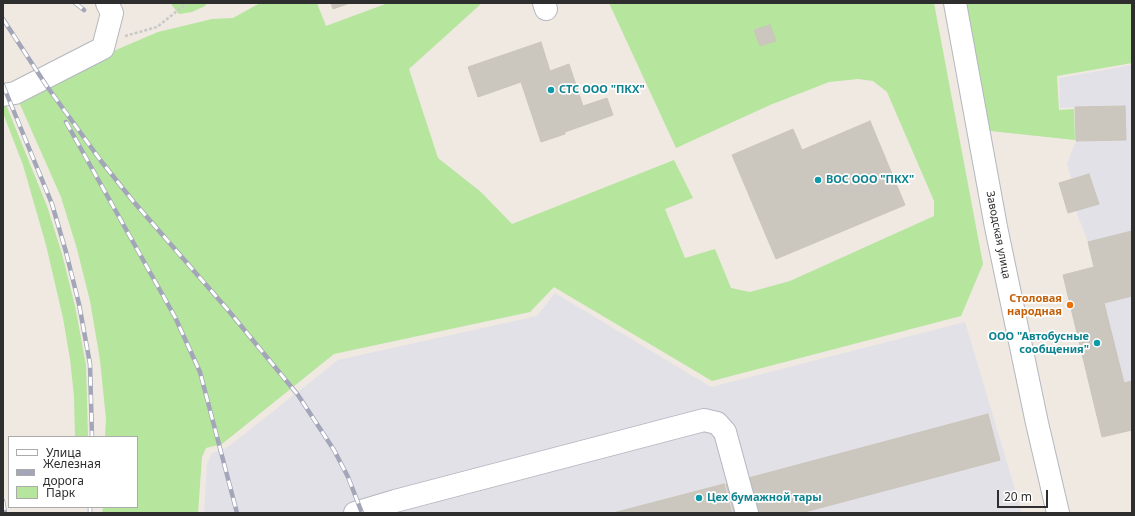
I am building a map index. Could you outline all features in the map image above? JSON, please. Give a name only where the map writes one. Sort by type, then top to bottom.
[{"type":"street","points":[[3,95],[15,92],[103,48],[112,13],[107,3]]},
{"type":"street","name":"Заводская улица","points":[[955,3],[997,235],[1037,424],[1058,513]]},
{"type":"street","points":[[356,513],[395,501],[704,420],[716,423],[725,432],[747,513]]},
{"type":"path","points":[[105,42],[157,27],[187,3]]},
{"type":"shaded area","name":"ООО \"Автобусные сообщения\"","points":[[1132,65],[1132,432],[1129,431],[1102,437],[1063,275],[1094,267],[1088,242],[1076,211],[1068,213],[1059,183],[1071,179],[1067,164],[1076,141],[1075,107],[1060,108],[1059,78]]},
{"type":"shaded area","points":[[555,293],[711,387],[965,322],[1022,513],[204,513],[207,463],[212,453],[228,447],[338,360],[537,316]]},
{"type":"green space","points":[[170,3],[207,3],[205,6],[192,12],[179,14]]},
{"type":"green space","points":[[260,3],[317,3],[326,26],[388,3],[482,3],[409,69],[438,158],[481,192],[512,224],[674,160],[693,198],[665,209],[685,258],[715,249],[731,288],[750,292],[790,281],[934,216],[934,201],[887,92],[873,81],[858,79],[829,82],[770,105],[676,148],[609,3],[934,3],[983,264],[961,316],[712,381],[554,287],[530,312],[334,354],[222,444],[206,448],[202,457],[198,513],[102,513],[103,508],[138,508],[138,436],[105,436],[106,419],[100,360],[90,301],[77,249],[61,197],[15,93],[158,32],[212,19],[233,18]]},
{"type":"green space","points":[[965,3],[1132,3],[1132,63],[1057,76],[1059,110],[1074,109],[1075,140],[990,131]]},
{"type":"green space","points":[[3,97],[47,206],[62,254],[75,306],[86,365],[88,436],[75,436],[74,396],[70,359],[63,318],[46,245],[23,165],[3,113]]},
{"type":"building","points":[[331,3],[350,3],[333,9]]},
{"type":"building","points":[[770,25],[776,41],[760,46],[754,30]]},
{"type":"building","name":"СТС ООО \"ПКХ\"","points":[[541,42],[550,71],[569,64],[583,106],[607,98],[613,115],[541,142],[521,82],[478,97],[468,67]]},
{"type":"building","points":[[1125,106],[1126,140],[1076,141],[1075,107]]},
{"type":"building","name":"ВОС ООО \"ПКХ\"","points":[[870,121],[905,205],[776,259],[732,155],[793,129],[802,150]]},
{"type":"building","points":[[1089,174],[1099,204],[1068,213],[1059,183]]},
{"type":"building","name":"ООО \"Автобусные сообщения\"","points":[[1132,231],[1132,296],[1104,303],[1124,383],[1132,381],[1132,430],[1102,437],[1063,275],[1094,267],[1088,242]]},
{"type":"building","points":[[988,414],[1000,460],[801,513],[734,513],[726,484]]},
{"type":"building","name":"Цех бумажной тары","points":[[724,484],[732,513],[613,513]]},
{"type":"railway","points":[[75,3],[84,10]]},
{"type":"railway","points":[[3,19],[46,85],[101,161],[133,201],[228,310],[298,395],[334,450],[348,477],[362,513]]},
{"type":"railway","points":[[3,85],[52,204],[66,252],[79,304],[90,364],[92,436]]},
{"type":"railway","points":[[66,122],[175,317],[200,372],[237,513]]},
{"type":"railway","points":[[3,501],[5,513]]},
{"type":"railway","points":[[90,508],[90,513]]},
{"type":"place","name":"СТС ООО \"ПКХ\"","points":[[551,90]]},
{"type":"place","name":"ВОС ООО \"ПКХ\"","points":[[818,180]]},
{"type":"place","name":"Столовая народная","points":[[1070,305]]},
{"type":"place","name":"ООО \"Автобусные сообщения\"","points":[[1097,343]]},
{"type":"place","name":"Цех бумажной тары","points":[[699,498]]}]
